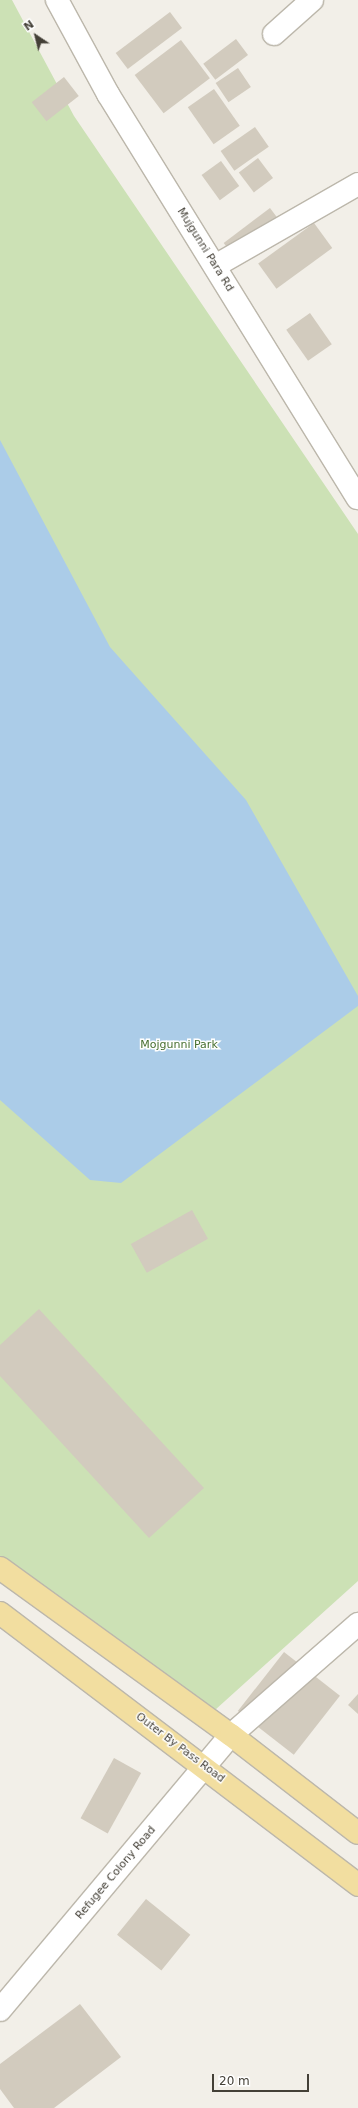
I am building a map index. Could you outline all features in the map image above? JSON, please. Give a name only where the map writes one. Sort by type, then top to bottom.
[{"type":"main road","points":[[0,1568],[231,1735],[358,1833]]},
{"type":"main road","name":"Outer By Pass Road","points":[[0,1613],[206,1768],[358,1885]]},
{"type":"street","name":"Mujgunni Para Rd","points":[[57,0],[108,94],[358,498]]},
{"type":"street","points":[[274,34],[312,0]]},
{"type":"street","points":[[215,266],[358,184]]},
{"type":"street","name":"Refugee Colony Road","points":[[0,2010],[206,1768],[231,1735],[358,1624]]},
{"type":"green space","name":"Mojgunni Park","points":[[0,0],[12,0],[74,116],[358,534],[358,1581],[215,1710],[0,1556]]},
{"type":"water","points":[[0,440],[110,647],[246,800],[358,996],[358,1006],[121,1183],[90,1180],[0,1100]]},
{"type":"building","points":[[170,12],[182,28],[128,69],[116,53]]},
{"type":"building","points":[[236,39],[248,55],[215,80],[203,64]]},
{"type":"building","points":[[181,40],[210,78],[164,113],[135,75]]},
{"type":"building","points":[[238,68],[251,87],[228,102],[216,83]]},
{"type":"building","points":[[64,77],[79,96],[46,121],[32,102]]},
{"type":"building","points":[[214,89],[240,126],[214,144],[188,107]]},
{"type":"building","points":[[255,127],[269,147],[234,171],[221,151]]},
{"type":"building","points":[[258,158],[273,178],[254,192],[239,172]]},
{"type":"building","points":[[221,161],[239,186],[220,200],[202,175]]},
{"type":"building","points":[[270,208],[282,224],[236,259],[224,243]]},
{"type":"building","points":[[314,223],[332,248],[276,289],[258,264]]},
{"type":"building","points":[[310,313],[332,344],[308,361],[286,330]]},
{"type":"building","points":[[192,1210],[208,1239],[147,1273],[131,1244]]},
{"type":"building","points":[[39,1309],[204,1488],[149,1538],[0,1376],[0,1345]]},
{"type":"building","points":[[284,1652],[340,1696],[294,1755],[238,1711]]},
{"type":"building","points":[[358,1694],[358,1714],[348,1705]]},
{"type":"building","points":[[114,1758],[141,1773],[108,1833],[81,1818]]},
{"type":"building","points":[[146,1899],[190,1935],[161,1971],[117,1935]]},
{"type":"building","points":[[80,2004],[121,2057],[54,2108],[14,2108],[0,2089],[0,2064]]}]
